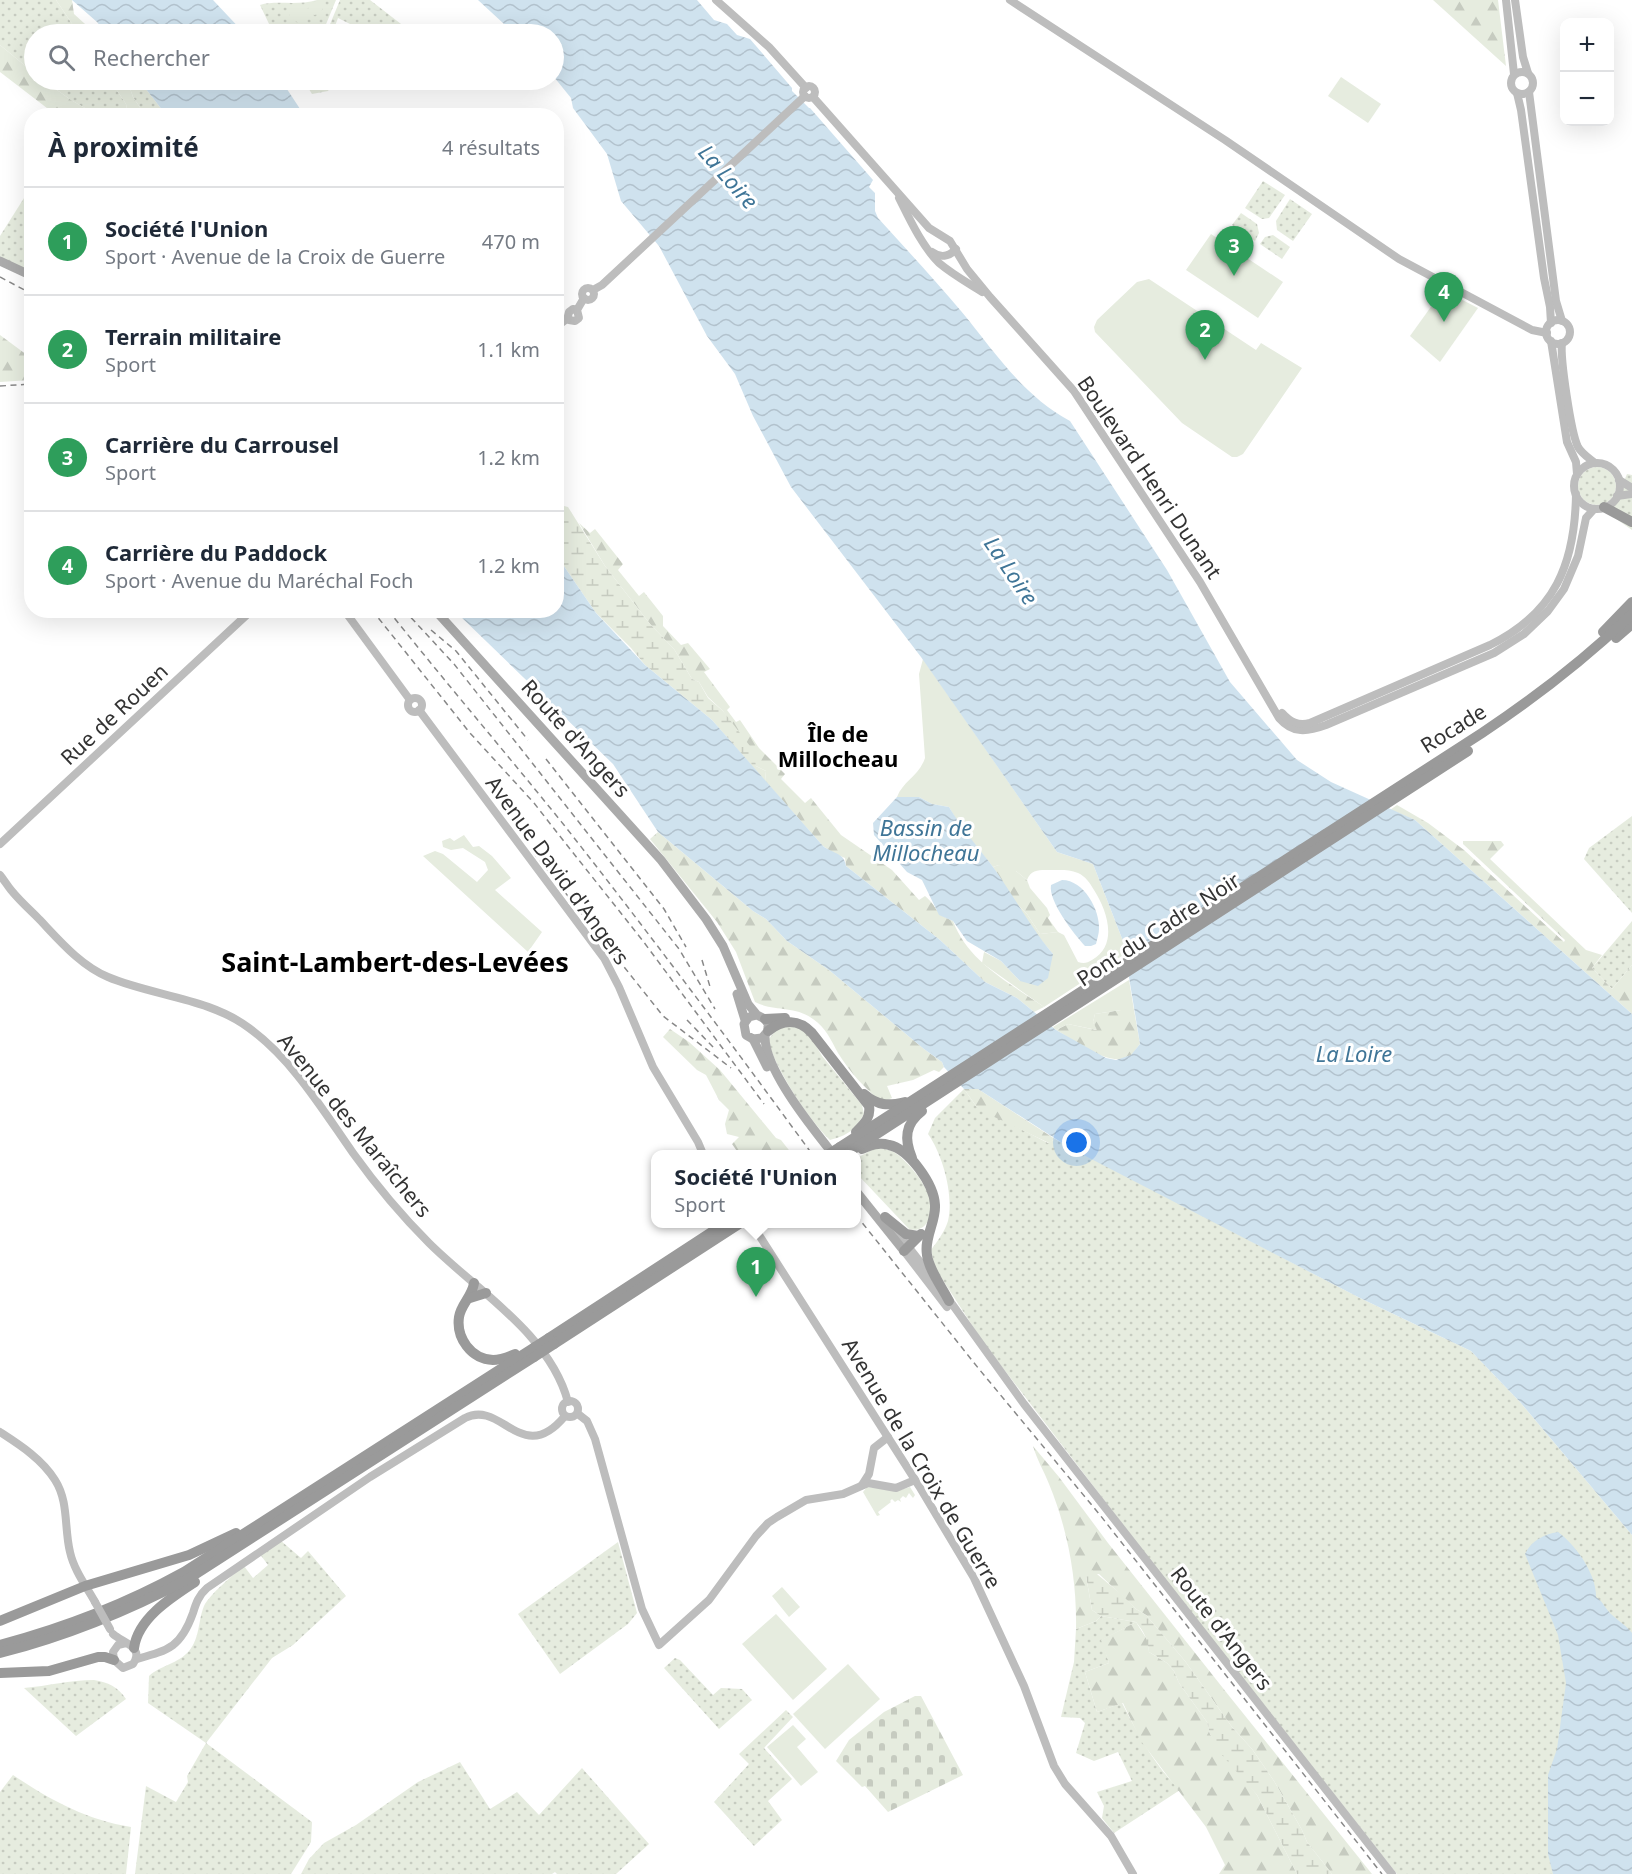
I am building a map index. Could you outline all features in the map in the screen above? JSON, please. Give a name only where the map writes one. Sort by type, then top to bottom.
[{"type":"highway","points":[[1599,508],[1632,522]]},
{"type":"highway","points":[[1420,771],[1564,668],[1632,602]]},
{"type":"highway","name":"Rocade","points":[[1400,790],[1420,771],[1468,743],[1528,701],[1597,647],[1632,614]]},
{"type":"highway","points":[[1400,790],[1502,728],[1632,624]]},
{"type":"highway","name":"Pont du Cadre Noir","points":[[936,1095],[1400,790]]},
{"type":"highway","points":[[761,1017],[793,1017],[809,1024],[855,1084],[874,1102],[890,1106],[936,1095]]},
{"type":"highway","points":[[766,1033],[776,1024],[786,1022],[797,1023],[807,1028],[866,1102],[870,1109],[867,1121],[840,1150]]},
{"type":"highway","points":[[842,1150],[936,1095]]},
{"type":"highway","points":[[915,1164],[907,1141],[908,1129],[917,1115],[936,1095]]},
{"type":"highway","points":[[841,1150],[914,1100]]},
{"type":"highway","points":[[861,1151],[869,1146],[887,1144],[900,1149],[927,1181],[933,1194],[935,1210],[931,1226],[922,1238],[907,1249]]},
{"type":"highway","points":[[885,1217],[906,1234],[922,1238]]},
{"type":"highway","points":[[552,1341],[718,1228]]},
{"type":"highway","points":[[0,1645],[73,1623],[128,1600],[193,1567],[532,1351],[552,1341],[732,1228]]},
{"type":"highway","points":[[922,1238],[928,1259],[949,1301]]},
{"type":"highway","points":[[474,1283],[470,1298],[462,1308],[459,1326],[470,1350],[476,1355],[493,1360],[532,1351]]},
{"type":"highway","points":[[470,1298],[486,1293]]},
{"type":"highway","points":[[0,1653],[57,1636],[122,1611],[188,1579],[240,1547],[532,1351]]},
{"type":"highway","points":[[0,1621],[85,1586],[189,1555],[267,1520]]},
{"type":"highway","points":[[134,1651],[139,1632],[160,1607],[240,1547]]},
{"type":"highway","points":[[0,1673],[49,1671],[101,1657],[114,1660]]},
{"type":"main road","points":[[716,0],[770,47],[806,95],[929,228],[945,237],[956,249],[967,269],[990,297]]},
{"type":"main road","points":[[1010,0],[1399,259],[1557,343],[1562,343],[1568,339],[1570,332],[1568,325],[1562,321],[1557,301],[1529,101],[1529,92],[1533,83],[1523,57],[1515,0]]},
{"type":"main road","points":[[1264,689],[1289,720],[1297,724],[1305,724],[1384,692],[1507,636],[1534,614],[1558,583],[1572,545],[1575,523],[1576,462],[1567,442],[1549,337],[1550,308],[1521,110],[1517,93],[1510,86],[1514,74],[1506,0]]},
{"type":"main road","points":[[1514,74],[1528,73]]},
{"type":"main road","points":[[1517,93],[1529,92]]},
{"type":"main road","points":[[564,321],[568,318],[569,312],[573,309],[577,310],[584,298],[592,298],[593,290],[602,285],[649,242],[806,95]]},
{"type":"main road","points":[[896,191],[927,247],[948,270],[990,297]]},
{"type":"main road","points":[[927,247],[928,237],[935,231]]},
{"type":"main road","points":[[945,237],[949,246],[945,256]]},
{"type":"main road","points":[[927,247],[937,256],[950,255],[956,249]]},
{"type":"main road","points":[[0,261],[24,272]]},
{"type":"main road","name":"Boulevard Henri Dunant","points":[[990,297],[1074,391],[1190,567],[1264,689]]},
{"type":"main road","points":[[1551,323],[1562,321]]},
{"type":"main road","points":[[1562,343],[1563,367],[1576,442],[1582,453],[1595,463],[1612,469],[1619,480],[1632,488]]},
{"type":"main road","points":[[1577,474],[1588,465],[1595,463]]},
{"type":"main road","points":[[1264,689],[1275,711],[1285,724],[1295,730],[1306,731],[1361,711],[1504,648],[1537,623],[1560,596],[1576,562],[1586,518],[1599,508],[1610,505],[1617,495],[1619,480]]},
{"type":"main road","points":[[1617,495],[1632,494]]},
{"type":"main road","points":[[1576,495],[1585,506],[1599,508]]},
{"type":"main road","name":"Rue de Rouen","points":[[0,844],[243,618]]},
{"type":"main road","name":"Avenue David d'Angers","points":[[350,618],[410,700],[409,709],[413,712],[419,711],[604,958],[653,1067],[701,1150]]},
{"type":"main road","name":"Route d'Angers","points":[[442,618],[661,860],[719,939],[748,1004],[761,1017]]},
{"type":"main road","name":"Avenue des Maraîchers","points":[[0,875],[11,890],[69,950],[90,967],[109,978],[218,1012],[243,1024],[267,1042],[290,1066],[398,1210],[428,1242],[514,1318],[543,1354],[560,1380],[568,1402]]},
{"type":"main road","name":"Avenue des Maraîchers","points":[[0,883],[11,890]]},
{"type":"main road","name":"Route d'Angers","points":[[686,893],[718,949],[746,1020]]},
{"type":"main road","points":[[749,1017],[761,1017],[768,1024],[767,1051],[780,1078],[801,1112],[834,1150],[782,1092],[753,1040],[744,1032],[746,1020],[749,1017]]},
{"type":"main road","points":[[753,1040],[759,1039],[766,1033]]},
{"type":"main road","name":"Route d'Angers","points":[[861,1189],[885,1217],[1024,1404],[1392,1874]]},
{"type":"main road","name":"Route d'Angers","points":[[861,1197],[949,1301],[1024,1404]]},
{"type":"main road","name":"Avenue de la Croix de Guerre","points":[[755,1228],[915,1480],[974,1578],[1024,1686],[1054,1766],[1065,1784],[1111,1836],[1133,1874]]},
{"type":"main road","points":[[565,1416],[563,1407],[568,1402],[576,1403],[579,1408],[578,1414]]},
{"type":"main road","points":[[115,1648],[118,1646],[150,1655],[166,1651],[177,1643],[187,1629],[199,1597],[207,1588],[272,1542],[470,1416],[481,1413],[491,1416],[520,1434],[534,1435],[551,1429],[565,1416]]},
{"type":"main road","points":[[565,1416],[573,1417],[578,1414]]},
{"type":"main road","points":[[578,1414],[587,1421],[595,1439],[642,1609],[659,1645],[717,1592],[756,1536],[768,1523],[806,1500],[843,1494],[874,1482],[896,1488],[915,1480]]},
{"type":"main road","points":[[0,1432],[36,1457],[60,1487],[66,1510],[70,1550],[85,1586],[111,1631],[115,1648],[114,1660],[119,1666],[127,1668],[134,1665],[134,1651],[111,1631]]},
{"type":"main road","points":[[862,1485],[868,1474],[872,1450],[888,1437]]},
{"type":"green space","points":[[0,0],[56,0],[72,24],[24,24],[24,65],[0,45]]},
{"type":"green space","points":[[56,0],[72,0],[74,14],[85,24],[72,24]]},
{"type":"green space","points":[[336,0],[326,24],[269,24],[260,5],[273,3]]},
{"type":"green space","points":[[340,0],[370,0],[401,24],[350,24],[338,18],[336,24],[330,24]]},
{"type":"green space","points":[[1433,0],[1498,0],[1506,66]]},
{"type":"green space","points":[[317,1],[323,8],[320,14],[314,15],[309,11],[307,19],[299,23],[290,18],[289,12],[292,6],[301,4],[308,9],[310,3]]},
{"type":"green space","points":[[0,45],[24,65],[24,90],[57,90],[85,108],[47,108],[0,72]]},
{"type":"green space","points":[[1341,77],[1381,104],[1368,123],[1328,96]]},
{"type":"green space","points":[[57,90],[117,90],[127,108],[85,108]]},
{"type":"green space","points":[[117,90],[131,90],[140,108],[127,108]]},
{"type":"green space","points":[[131,90],[147,90],[161,108],[140,108]]},
{"type":"green space","points":[[310,90],[329,90],[328,91],[312,94]]},
{"type":"green space","points":[[1263,181],[1285,195],[1269,218],[1262,219],[1245,208]]},
{"type":"green space","points":[[24,198],[24,269],[0,258],[0,236]]},
{"type":"green space","points":[[1290,199],[1312,214],[1293,241],[1277,230],[1276,221]]},
{"type":"green space","points":[[1241,213],[1257,224],[1259,233],[1255,241],[1232,225]]},
{"type":"green space","points":[[1211,234],[1283,282],[1258,318],[1186,270]]},
{"type":"green space","points":[[1273,235],[1290,247],[1282,259],[1260,244],[1265,237]]},
{"type":"green space","points":[[1149,279],[1256,350],[1261,343],[1302,368],[1243,454],[1232,457],[1182,423],[1095,332],[1094,327],[1097,320],[1137,282]]},
{"type":"green space","points":[[1443,290],[1478,308],[1440,362],[1410,336]]},
{"type":"green space","points":[[0,335],[24,353],[24,380],[0,382]]},
{"type":"green space","points":[[1597,467],[1604,468],[1610,473],[1615,479],[1615,493],[1610,499],[1604,504],[1597,505],[1590,504],[1584,499],[1579,493],[1578,486],[1579,479],[1584,473],[1590,468]]},
{"type":"green space","points":[[1627,474],[1632,475],[1632,530],[1612,516],[1613,507]]},
{"type":"green space","points":[[564,506],[568,507],[605,566],[650,624],[674,649],[692,679],[699,682],[708,698],[723,711],[753,750],[756,766],[766,771],[765,781],[712,720],[645,665],[596,613],[564,566]]},
{"type":"green space","points":[[579,523],[590,533],[595,529],[623,564],[618,570],[639,596],[644,592],[663,616],[663,626],[681,645],[688,643],[710,669],[704,672],[730,707],[727,710],[736,722],[740,720],[759,748],[785,774],[781,779],[805,803],[811,798],[841,835],[892,870],[919,900],[925,896],[939,912],[953,921],[960,935],[979,960],[1044,1007],[1034,1012],[1017,998],[985,982],[940,940],[846,866],[845,858],[823,846],[765,781],[766,771],[756,766],[723,711],[708,697],[699,682],[692,679],[674,649],[650,624],[605,566]]},
{"type":"green space","points":[[923,659],[1057,852],[1093,864],[1123,941],[1125,954],[1044,1007],[982,963],[984,952],[1001,961],[1020,981],[1053,954],[1013,900],[1027,914],[1040,934],[1058,932],[1064,935],[1078,962],[1082,963],[1092,960],[1106,946],[1108,927],[1103,907],[1091,885],[1081,874],[1068,870],[1043,870],[1033,872],[1027,880],[1016,871],[1008,876],[999,865],[993,867],[960,826],[949,807],[932,804],[919,797],[897,797],[925,758],[919,674]]},
{"type":"green space","points":[[1397,805],[1428,823],[1464,850],[1564,942],[1565,940],[1463,844],[1463,841],[1501,841],[1504,845],[1490,859],[1586,950],[1602,955],[1592,968],[1612,989],[1632,965],[1632,1014],[1415,820],[1390,810]]},
{"type":"green space","points":[[1632,816],[1632,913],[1584,859],[1589,848]]},
{"type":"green space","points":[[658,832],[753,911],[766,919],[787,941],[829,970],[942,1062],[944,1067],[939,1072],[934,1070],[913,1080],[887,1086],[892,1098],[882,1102],[852,1073],[828,1034],[818,1023],[799,1012],[755,1002],[736,952],[717,922],[650,839]]},
{"type":"green space","points":[[464,835],[473,847],[479,846],[492,856],[511,878],[495,890],[542,932],[528,952],[423,856],[435,851],[443,854],[477,882],[488,870],[485,862],[463,848],[451,850],[443,847],[442,841],[450,838],[454,841]]},
{"type":"green space","points":[[999,865],[1016,871],[1027,880],[1030,888],[1047,908],[1050,915],[1048,918],[1058,932],[1040,934],[1027,914],[1013,900],[993,867]]},
{"type":"green space","points":[[1632,921],[1632,965],[1612,989],[1592,968]]},
{"type":"green space","points":[[1129,980],[1134,1010],[1095,1014],[1093,1022],[1097,1030],[1068,1024],[1056,1030],[1053,1027]]},
{"type":"green space","points":[[1134,1010],[1140,1044],[1131,1056],[1122,1059],[1113,1059],[1092,1052],[1056,1030],[1068,1024],[1096,1030],[1093,1022],[1095,1014]]},
{"type":"green space","points":[[787,1025],[799,1026],[810,1035],[822,1056],[862,1105],[864,1114],[857,1125],[846,1134],[830,1140],[803,1107],[785,1079],[768,1040],[776,1030]]},
{"type":"green space","points":[[670,1029],[689,1042],[720,1070],[776,1138],[781,1140],[789,1150],[736,1150],[732,1144],[739,1137],[727,1134],[725,1124],[729,1110],[719,1100],[706,1075],[697,1070],[663,1037]]},
{"type":"green space","points":[[964,1089],[976,1106],[1048,1143],[1055,1139],[1360,1298],[1471,1351],[1520,1402],[1632,1535],[1632,1874],[1397,1874],[1173,1590],[983,1342],[935,1268],[931,1250],[947,1225],[950,1200],[943,1164],[928,1134],[935,1118]]},
{"type":"green space","points":[[964,1089],[978,1089],[1055,1139],[1049,1143],[986,1113],[976,1106]]},
{"type":"green space","points":[[875,1148],[894,1152],[905,1161],[926,1189],[931,1202],[930,1218],[924,1226],[915,1230],[909,1229],[861,1178],[861,1156]]},
{"type":"green space","points":[[1033,1446],[1372,1874],[1332,1874],[1307,1842],[1274,1781],[1252,1749],[1232,1727],[1185,1661],[1146,1615],[1136,1609],[1099,1574],[1086,1576],[1092,1610],[1101,1616],[1096,1621],[1076,1629],[1075,1592],[1066,1537],[1056,1501]]},
{"type":"green space","points":[[867,1487],[900,1490],[910,1487],[915,1495],[913,1498],[909,1493],[906,1498],[903,1496],[900,1499],[901,1502],[898,1500],[895,1502],[892,1499],[878,1512],[880,1515],[877,1516],[863,1492]]},
{"type":"green space","points":[[280,1540],[301,1558],[308,1551],[346,1596],[293,1645],[272,1658],[206,1743],[148,1703],[149,1676],[180,1659],[189,1651],[195,1641],[204,1606],[222,1585],[244,1566],[253,1578],[268,1565],[259,1553]]},
{"type":"green space","points":[[618,1542],[637,1613],[628,1624],[560,1674],[518,1614]]},
{"type":"green space","points":[[1092,1570],[1146,1615],[1185,1661],[1232,1727],[1252,1749],[1274,1781],[1307,1842],[1332,1874],[1297,1874],[1257,1795],[1222,1755],[1210,1734],[1207,1722],[1179,1683],[1174,1671],[1167,1663],[1149,1652],[1145,1636],[1136,1622],[1101,1616],[1092,1610],[1086,1576]]},
{"type":"green space","points":[[782,1587],[800,1607],[789,1617],[772,1596]]},
{"type":"green space","points":[[776,1614],[827,1669],[793,1700],[742,1644]]},
{"type":"green space","points":[[1101,1616],[1136,1622],[1102,1640],[1109,1663],[1085,1672],[1097,1712],[1122,1703],[1154,1760],[1180,1790],[1114,1833],[1102,1818],[1104,1806],[1097,1792],[1132,1781],[1118,1752],[1094,1761],[1076,1753],[1085,1723],[1080,1718],[1061,1717],[1074,1662],[1076,1629],[1096,1621]]},
{"type":"green space","points":[[1136,1622],[1148,1641],[1149,1652],[1167,1663],[1174,1671],[1179,1683],[1207,1722],[1210,1734],[1257,1795],[1297,1874],[1219,1874],[1225,1865],[1206,1827],[1141,1741],[1123,1703],[1097,1712],[1085,1672],[1109,1663],[1101,1640]]},
{"type":"green space","points":[[675,1658],[680,1660],[713,1695],[721,1688],[742,1689],[752,1700],[719,1729],[664,1668]]},
{"type":"green space","points":[[848,1664],[880,1699],[825,1749],[793,1714]]},
{"type":"green space","points":[[94,1680],[112,1686],[126,1699],[76,1736],[24,1688],[76,1681]]},
{"type":"green space","points":[[915,1696],[921,1696],[963,1775],[888,1812],[865,1786],[862,1787],[836,1761],[849,1740],[884,1712]]},
{"type":"green space","points":[[786,1710],[793,1717],[764,1748],[792,1779],[768,1801],[782,1820],[754,1846],[714,1802],[749,1764],[739,1754]]},
{"type":"green space","points":[[793,1725],[806,1739],[797,1747],[818,1772],[801,1786],[767,1747]]},
{"type":"green space","points":[[206,1743],[312,1822],[311,1842],[291,1874],[135,1874],[146,1786],[176,1802],[188,1782],[187,1776]]},
{"type":"green space","points":[[460,1762],[490,1809],[517,1792],[539,1815],[582,1768],[649,1844],[616,1874],[557,1874],[555,1872],[552,1874],[301,1874],[309,1859],[324,1843],[356,1825],[418,1782]]},
{"type":"green space","points":[[13,1775],[69,1808],[115,1824],[131,1827],[126,1874],[0,1874],[0,1792]]},
{"type":"water","points":[[72,0],[213,0],[236,24],[99,24]]},
{"type":"water","name":"La Loire","points":[[478,0],[697,0],[714,20],[727,24],[737,35],[750,39],[792,88],[792,91],[810,108],[873,180],[869,187],[875,193],[875,211],[878,218],[951,299],[1023,386],[1070,421],[1167,570],[1230,682],[1297,760],[1331,782],[1415,820],[1632,1014],[1632,1535],[1520,1402],[1471,1351],[1360,1298],[1070,1148],[978,1089],[964,1089],[942,1062],[829,970],[787,941],[766,919],[753,911],[658,832],[613,764],[462,618],[564,618],[564,566],[596,613],[645,665],[712,720],[823,846],[843,858],[846,866],[940,940],[985,982],[1017,998],[1056,1030],[1106,1058],[1116,1060],[1131,1055],[1140,1044],[1123,941],[1093,864],[1057,852],[921,657],[791,487],[753,416],[735,374],[707,336],[659,246],[621,201],[607,154],[573,108],[571,98],[564,89],[564,24],[504,24]]},
{"type":"water","points":[[147,90],[288,90],[299,108],[161,108]]},
{"type":"water","name":"Bassin de Millocheau","points":[[897,797],[919,797],[932,804],[949,807],[1053,954],[1048,978],[1038,986],[1020,981],[1001,961],[967,941],[953,921],[939,915],[922,880],[907,872],[874,835],[873,823]]},
{"type":"water","points":[[1062,880],[1070,881],[1084,890],[1094,905],[1099,921],[1096,944],[1085,946],[1058,908],[1051,892],[1051,885]]},
{"type":"water","points":[[1558,1532],[1584,1561],[1593,1579],[1596,1597],[1632,1633],[1632,1874],[1553,1874],[1548,1854],[1548,1775],[1557,1749],[1566,1683],[1558,1635],[1525,1554],[1538,1539]]},
{"type":"railway","points":[[0,277],[24,290]]},
{"type":"railway","points":[[0,386],[24,384]]},
{"type":"railway","points":[[378,618],[470,733],[534,803],[643,941],[764,1104]]},
{"type":"railway","points":[[395,618],[596,866],[690,988],[809,1150]]},
{"type":"railway","points":[[411,618],[454,664],[679,949],[715,1009]]},
{"type":"railway","points":[[431,630],[456,651],[528,740]]},
{"type":"railway","points":[[546,759],[664,909],[686,947]]},
{"type":"railway","points":[[533,852],[663,1016],[731,1068]]},
{"type":"railway","points":[[702,960],[711,990]]},
{"type":"railway","points":[[687,1020],[714,1048]]},
{"type":"railway","points":[[861,1221],[1100,1515],[1382,1874]]},
{"type":"place","name":"Carrière du Carrousel","points":[[1234,276]]},
{"type":"place","name":"Carrière du Paddock","points":[[1444,322]]},
{"type":"place","name":"Terrain militaire","points":[[1205,360]]},
{"type":"place","name":"Société l'Union","points":[[756,1297]]},
{"type":"district","name":"Île de Millocheau","points":[[838,746]]},
{"type":"district","name":"Saint-Lambert-des-Levées","points":[[395,961]]}]
